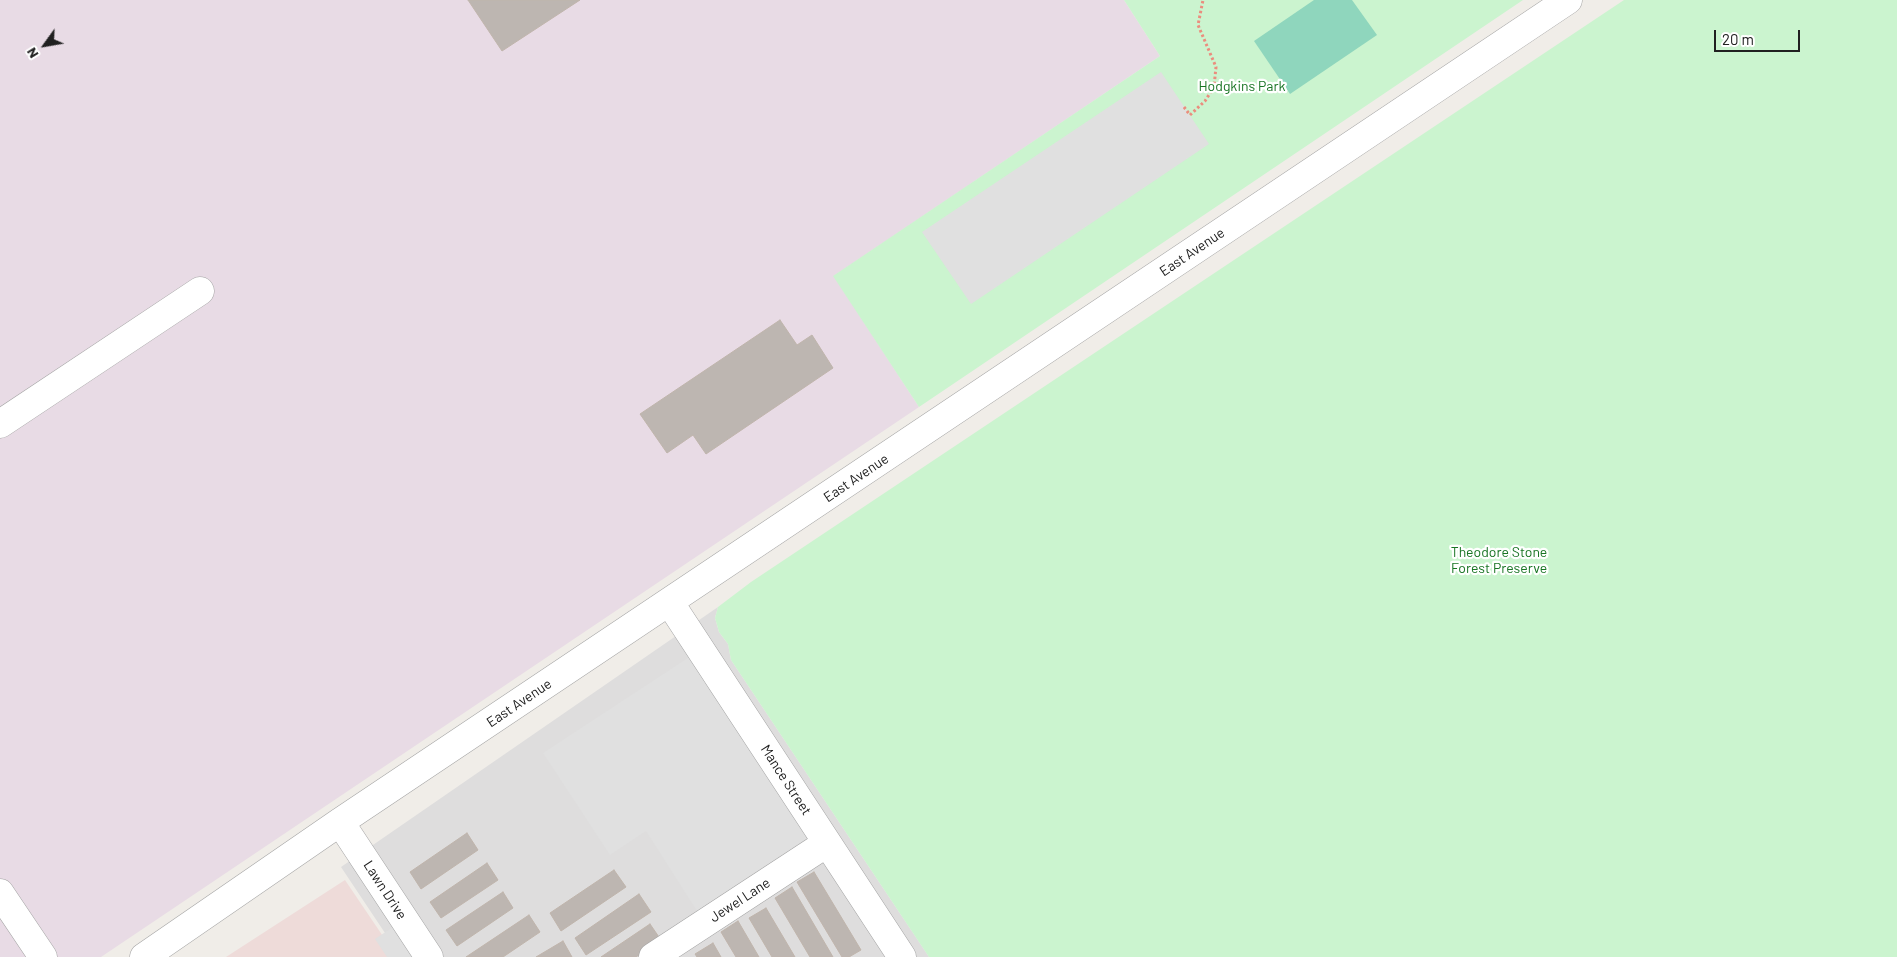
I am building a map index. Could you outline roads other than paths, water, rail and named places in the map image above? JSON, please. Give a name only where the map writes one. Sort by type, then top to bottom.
[{"type":"street","name":"East Avenue","points":[[144,957],[340,822],[670,603],[1568,0]]},
{"type":"street","points":[[0,424],[200,291]]},
{"type":"street","name":"Mance Street","points":[[670,603],[900,956]]},
{"type":"street","name":"Lawn Drive","points":[[340,822],[429,957]]},
{"type":"street","name":"Jewel Lane","points":[[653,957],[827,843]]},
{"type":"street","points":[[0,893],[43,957]]},
{"type":"park label","name":"Hodgkins Park","points":[[1242,86]]},
{"type":"park label","name":"Theodore Stone Forest Preserve","points":[[1499,560]]}]
